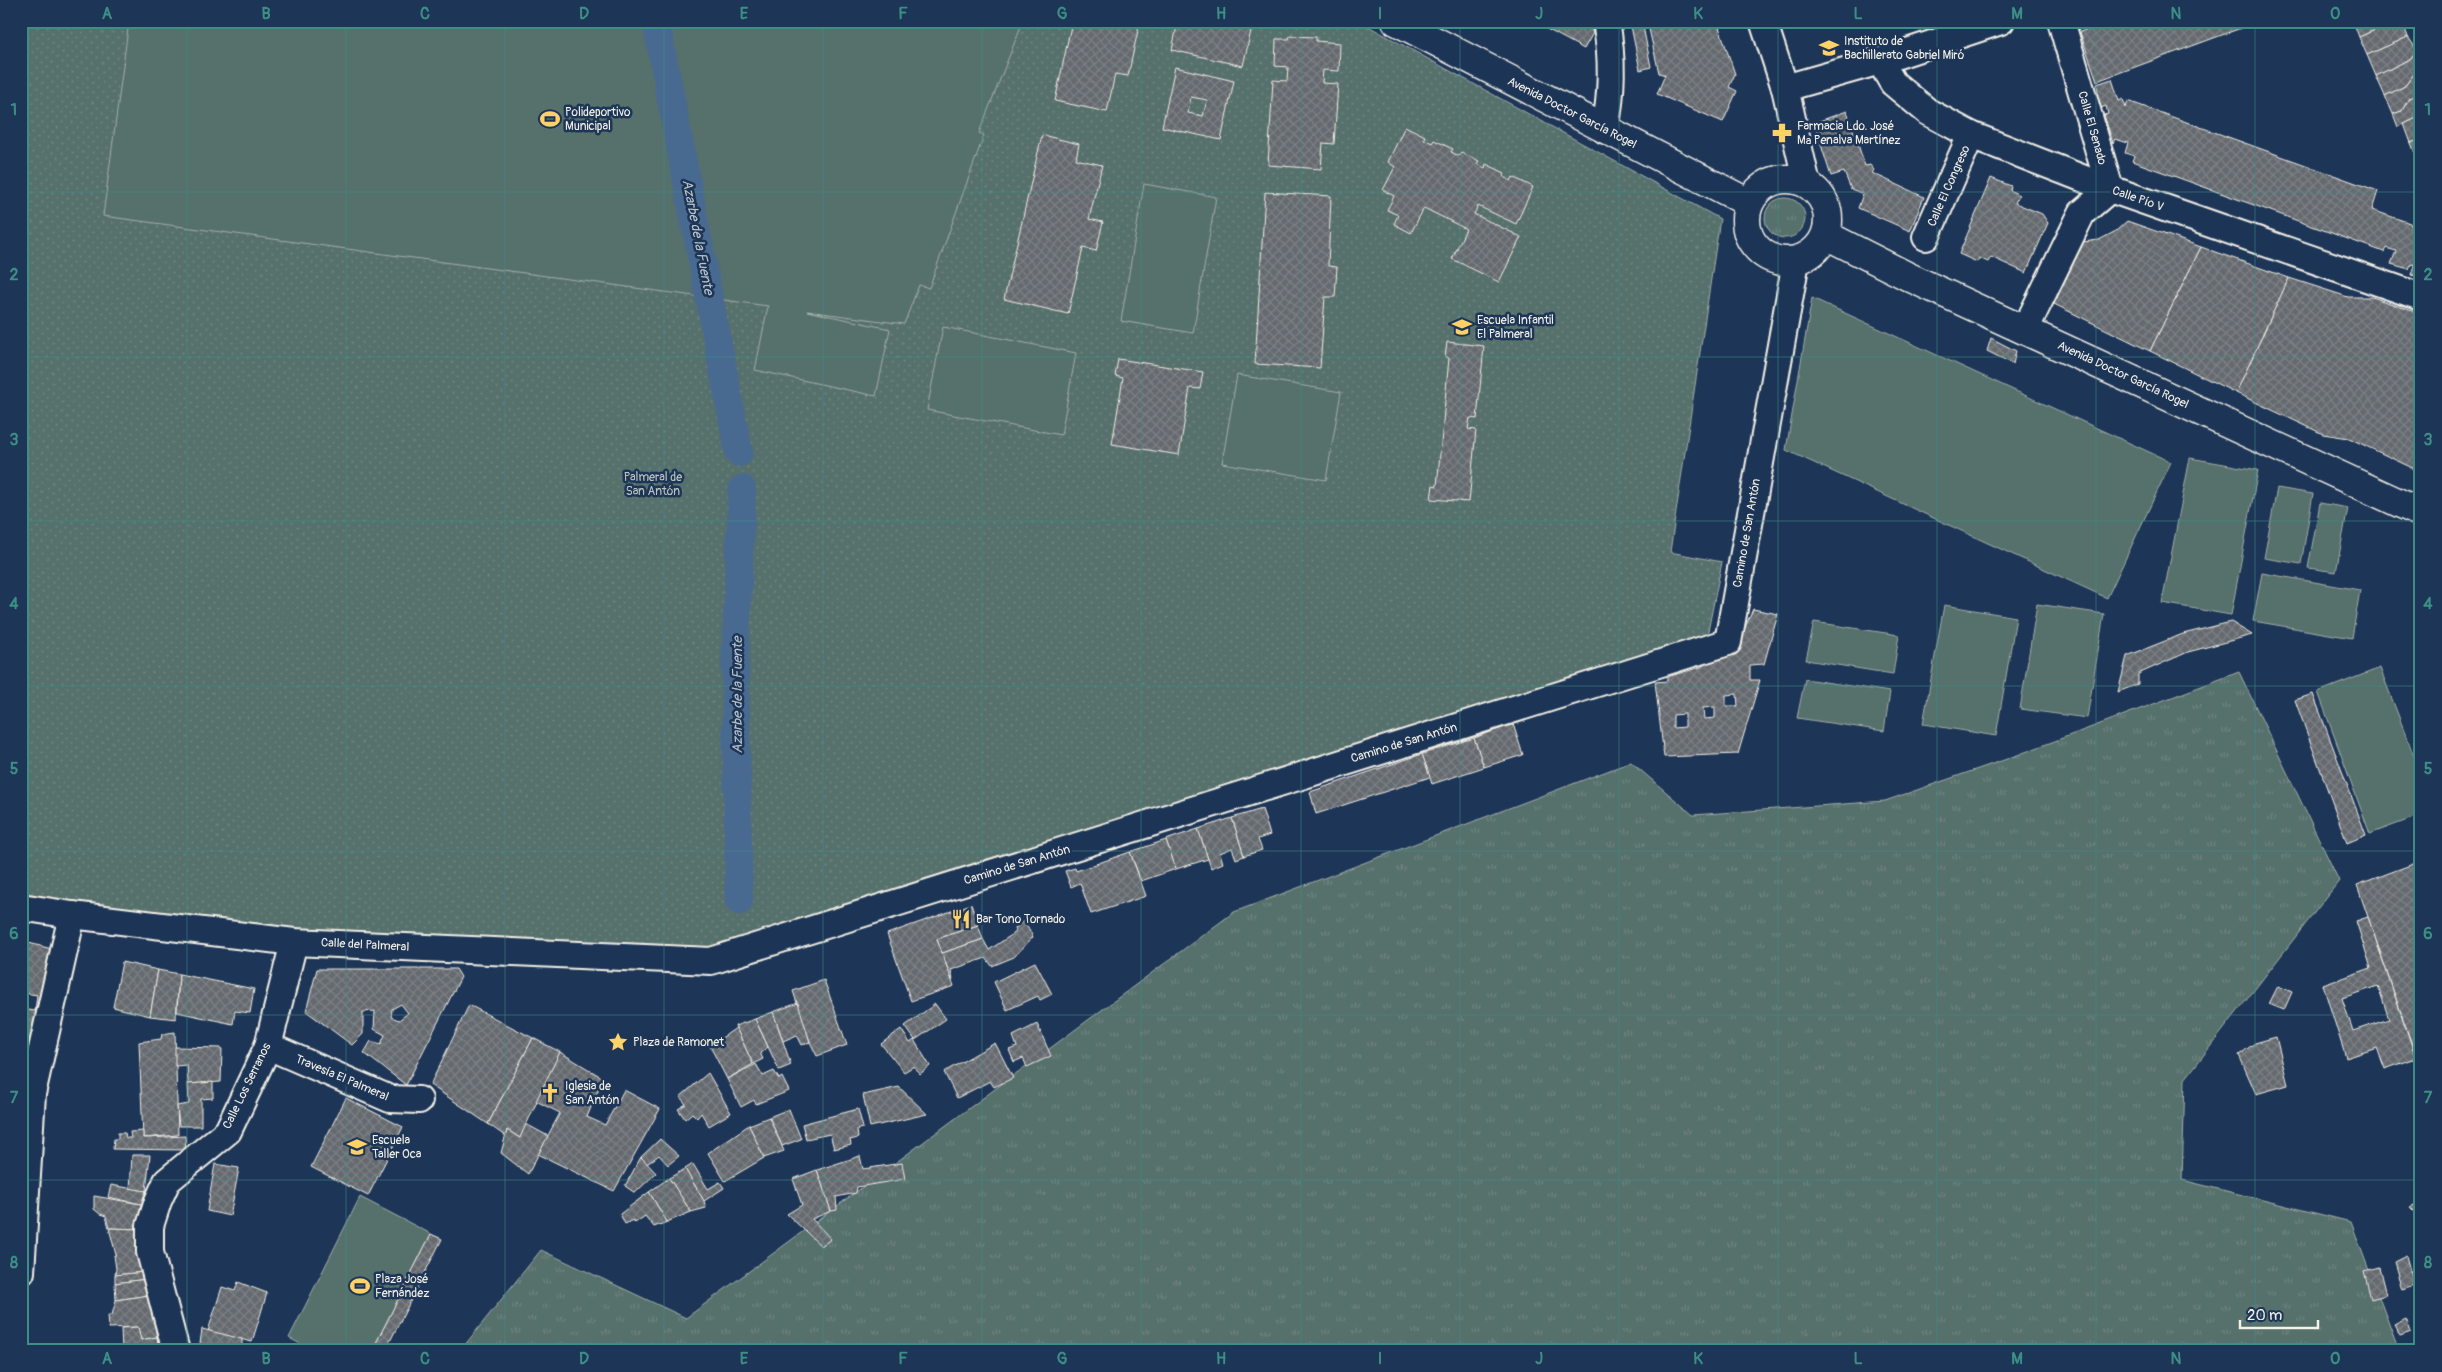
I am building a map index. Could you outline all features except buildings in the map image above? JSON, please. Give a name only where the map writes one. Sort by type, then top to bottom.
[{"type":"street","name":"Avenida Doctor García Rogel","points":[[1396,21],[1749,203]]},
{"type":"street","points":[[1605,130],[1611,101],[1612,72],[1606,21]]},
{"type":"street","points":[[1763,21],[1785,88],[1807,184]]},
{"type":"street","points":[[1785,88],[1880,61],[2001,21]]},
{"type":"street","name":"Calle El Senado","points":[[2061,21],[2110,189]]},
{"type":"street","name":"Calle Pío V","points":[[1880,61],[1893,84],[1928,112],[1972,135],[2110,189],[2421,297]]},
{"type":"street","name":"Calle El Congreso","points":[[1926,237],[1972,135]]},
{"type":"street","points":[[1791,179],[1807,184],[1818,193],[1826,206],[1828,220],[1826,235],[1819,247],[1808,256],[1796,261],[1773,260],[1754,247],[1745,226],[1749,203],[1759,189],[1774,181],[1791,179]]},
{"type":"street","points":[[2025,330],[2082,212],[2110,189]]},
{"type":"street","name":"Avenida Doctor García Rogel","points":[[1826,235],[1909,277],[2421,513]]},
{"type":"street","name":"Camino de San Antón","points":[[711,960],[1728,642],[1796,261]]},
{"type":"street","name":"Calle del Palmeral","points":[[21,907],[72,916],[294,942],[711,960]]},
{"type":"street","points":[[21,1272],[32,1094],[72,916]]},
{"type":"street","name":"Calle Los Serranos","points":[[176,1351],[150,1252],[150,1226],[167,1181],[228,1131],[268,1046],[294,942]]},
{"type":"street","name":"Travesía El Palmeral","points":[[268,1046],[390,1099],[419,1100]]},
{"type":"green space","name":"Palmeral de San Antón","points":[[21,21],[1359,21],[1720,219],[1670,552],[1722,562],[1707,636],[716,952],[194,923],[21,893]]},
{"type":"green space","name":"Polideportivo Municipal","points":[[129,21],[1023,21],[979,133],[984,135],[929,288],[919,285],[904,324],[807,311],[890,329],[876,396],[755,370],[768,306],[103,216]]},
{"type":"green space","points":[[1144,184],[1216,197],[1193,333],[1121,321]]},
{"type":"green space","points":[[1789,198],[1796,201],[1802,207],[1805,218],[1804,226],[1796,235],[1789,238],[1781,238],[1774,235],[1766,226],[1765,214],[1768,207],[1777,199]]},
{"type":"green space","points":[[1812,298],[2171,462],[2107,598],[1786,450]]},
{"type":"green space","points":[[943,327],[1076,353],[1061,435],[927,410]]},
{"type":"green space","points":[[1237,375],[1341,392],[1326,480],[1222,463]]},
{"type":"green space","points":[[2190,458],[2258,470],[2231,615],[2162,603]]},
{"type":"green space","points":[[2277,488],[2313,494],[2301,564],[2264,558]]},
{"type":"green space","points":[[2320,503],[2348,508],[2336,572],[2308,568]]},
{"type":"green space","points":[[2262,573],[2360,590],[2352,638],[2253,621]]},
{"type":"green space","points":[[2037,604],[2104,614],[2087,718],[2020,709]]},
{"type":"green space","points":[[1944,605],[2016,617],[1996,736],[1923,724]]},
{"type":"green space","points":[[1814,622],[1899,635],[1893,674],[1806,660]]},
{"type":"green space","points":[[2380,668],[2421,774],[2421,815],[2370,834],[2318,692]]},
{"type":"green space","points":[[2239,672],[2339,881],[2185,1079],[2182,1180],[2351,1222],[2399,1351],[460,1351],[541,1250],[686,1318],[1234,912],[1631,762],[1693,815],[1885,801],[2004,760]]},
{"type":"green space","points":[[1805,679],[1890,692],[1884,731],[1797,718]]},
{"type":"green space","name":"Plaza José Fernández","points":[[360,1197],[431,1234],[372,1351],[314,1351],[289,1338]]},
{"type":"waterway","name":"Azarbe de la Fuente","points":[[656,21],[739,453]]},
{"type":"waterway","name":"Azarbe de la Fuente","points":[[739,901],[735,660],[742,489]]},
{"type":"place","name":"Instituto de Bachillerato Gabriel Miró","points":[[1829,48]]},
{"type":"place","name":"Polideportivo Municipal","points":[[550,119]]},
{"type":"place","name":"Farmacia Ldo. José Mª Penalva Martínez","points":[[1782,133]]},
{"type":"place","name":"Escuela Infantil El Palmeral","points":[[1462,327]]},
{"type":"place","name":"Bar Tono Tornado","points":[[961,919]]},
{"type":"place","name":"Plaza de Ramonet","points":[[618,1042]]},
{"type":"place","name":"Iglesia de San Antón","points":[[550,1093]]},
{"type":"place","name":"Escuela Taller Oca","points":[[357,1147]]},
{"type":"place","name":"Plaza José Fernández","points":[[360,1286]]}]
